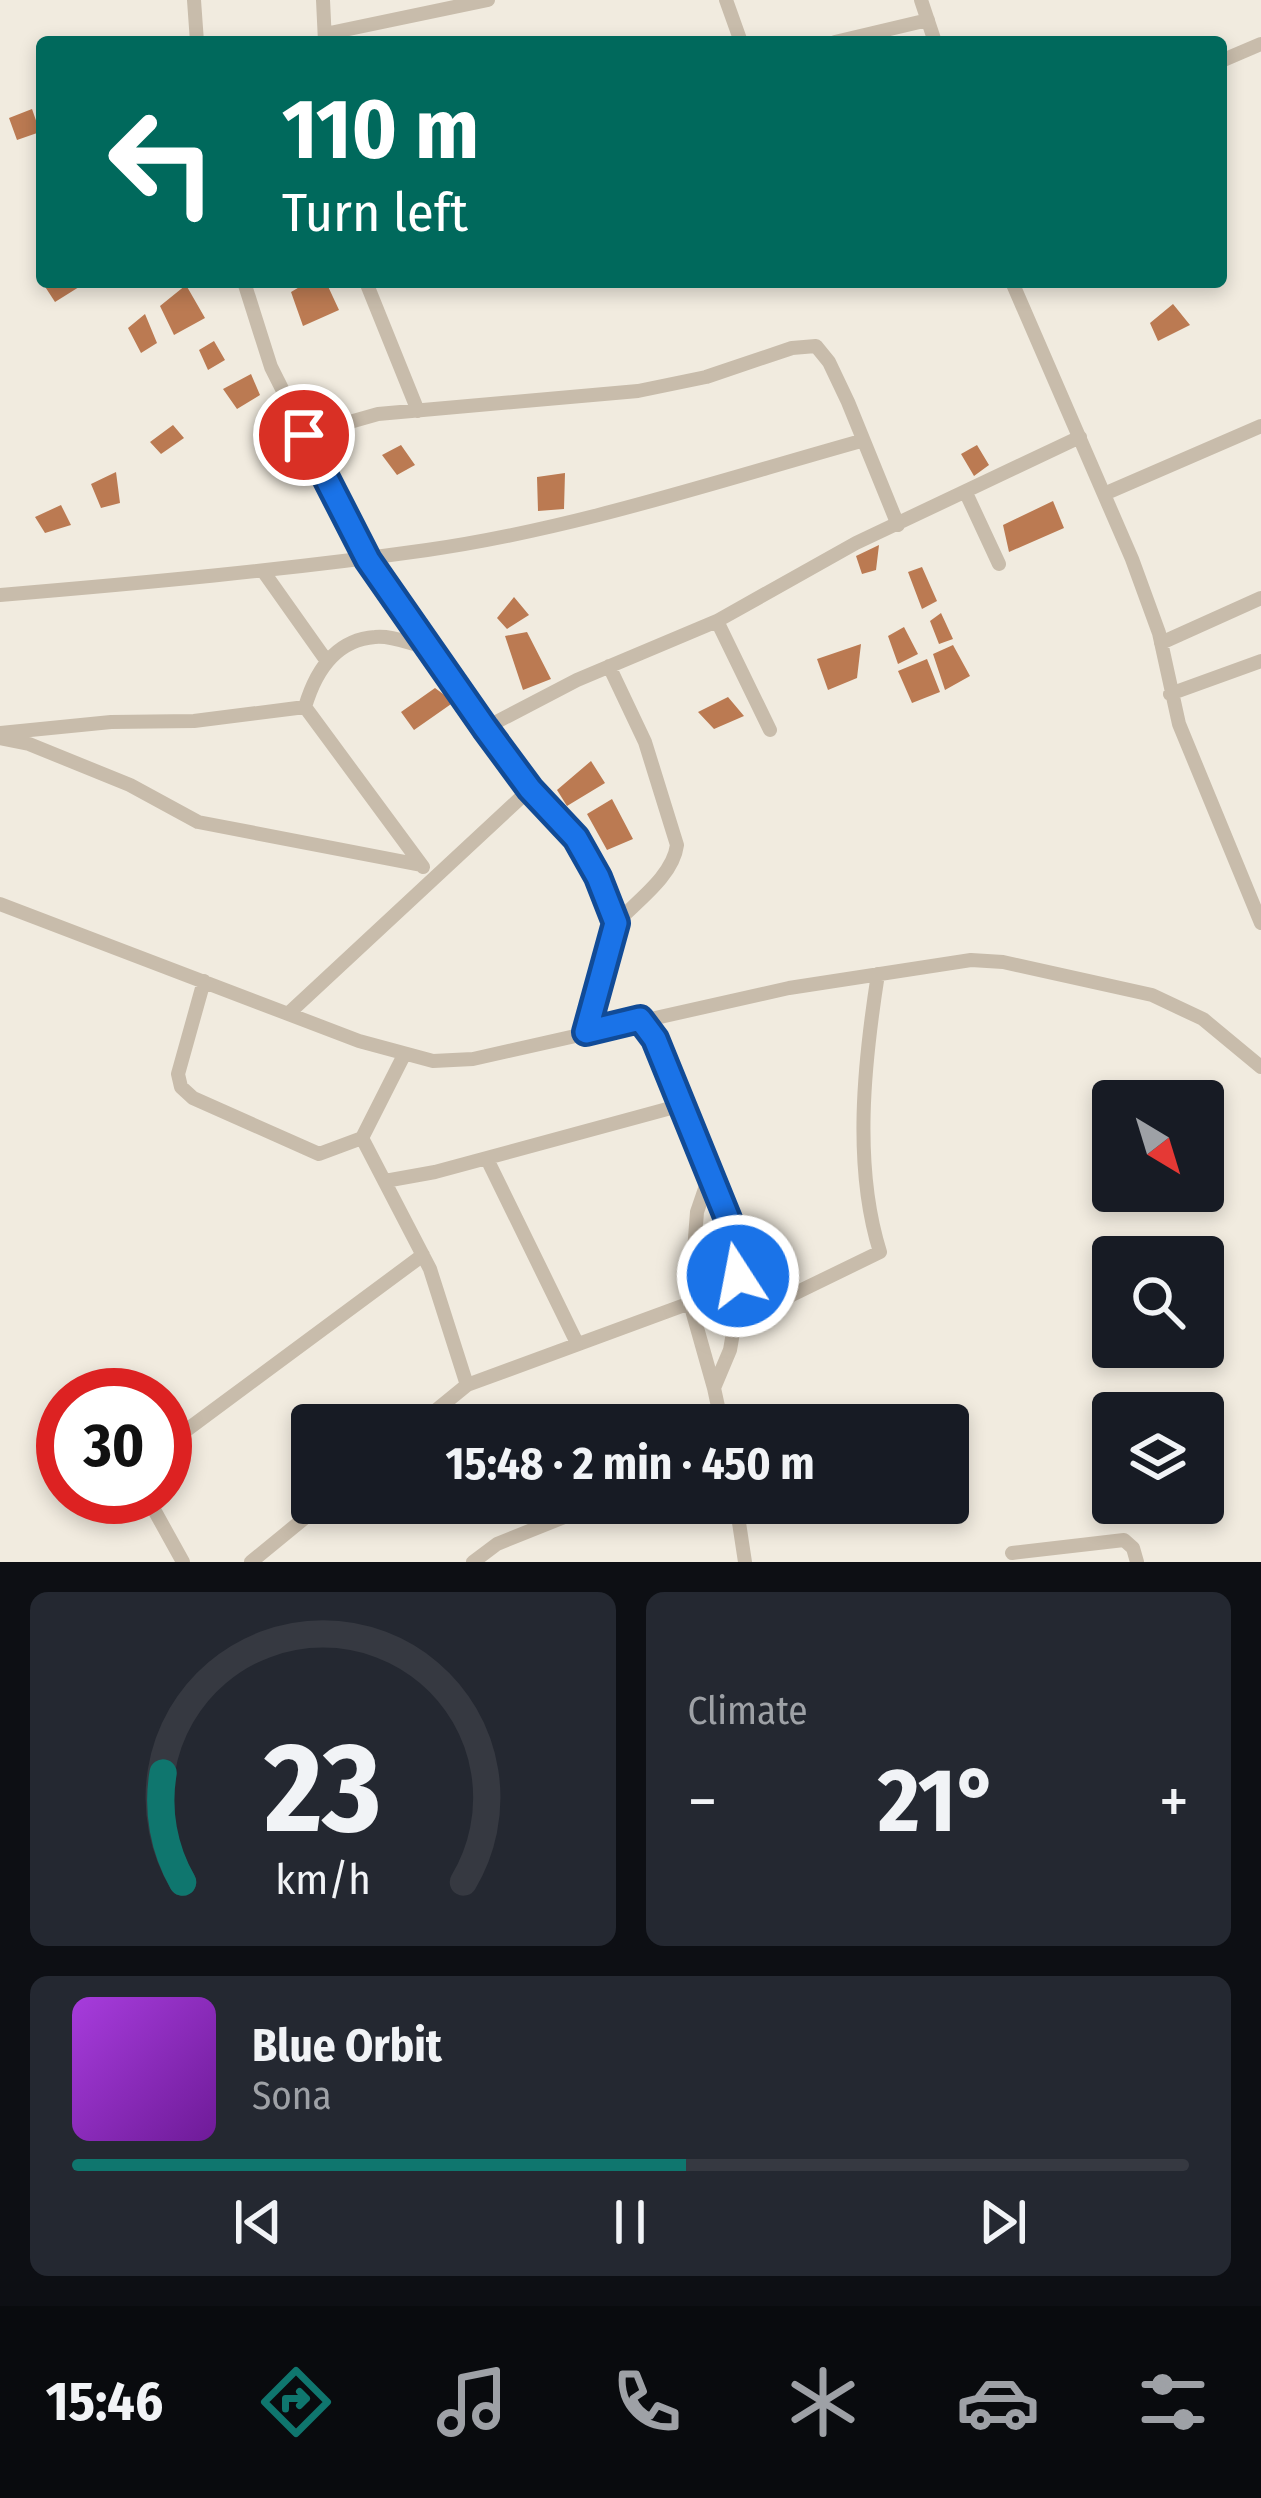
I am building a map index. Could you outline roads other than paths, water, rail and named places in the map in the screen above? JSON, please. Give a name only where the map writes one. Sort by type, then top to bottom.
[{"type":"street","points":[[194,0],[197,36]]},
{"type":"street","points":[[322,0],[325,36]]},
{"type":"street","points":[[334,36],[488,0]]},
{"type":"street","points":[[726,0],[739,36]]},
{"type":"street","points":[[921,0],[933,36]]},
{"type":"street","points":[[860,36],[928,20]]},
{"type":"street","points":[[1227,58],[1261,44]]},
{"type":"street","points":[[246,288],[271,367],[368,560],[530,789],[589,858],[616,923]]},
{"type":"street","points":[[368,288],[418,411]]},
{"type":"street","points":[[1015,288],[1132,559],[1161,644],[1171,694],[1261,923]]},
{"type":"street","points":[[304,435],[378,414],[638,391],[706,377],[807,346],[822,351],[830,362],[898,525]]},
{"type":"street","points":[[1111,491],[1261,426]]},
{"type":"street","points":[[485,728],[609,666],[717,621],[898,525],[1080,437]]},
{"type":"street","points":[[0,595],[368,560],[551,525],[861,441]]},
{"type":"street","points":[[966,493],[999,564]]},
{"type":"street","points":[[263,571],[326,660]]},
{"type":"street","points":[[1161,644],[1261,598]]},
{"type":"street","points":[[717,621],[770,730]]},
{"type":"street","points":[[304,707],[317,669],[370,637],[433,648]]},
{"type":"street","points":[[1171,694],[1261,661]]},
{"type":"street","points":[[586,1032],[616,923],[664,874],[676,858],[677,844],[646,742],[609,666]]},
{"type":"street","points":[[0,735],[111,722],[194,721],[304,707]]},
{"type":"street","points":[[304,707],[421,866],[435,875]]},
{"type":"street","points":[[0,735],[130,785],[198,822],[421,866]]},
{"type":"street","points":[[289,1014],[530,789]]},
{"type":"street","points":[[0,904],[404,1055],[456,1062],[640,1019],[971,960],[1003,962],[1135,989],[1203,1019],[1261,1066]]},
{"type":"street","points":[[734,1323],[880,1252],[868,1212],[866,1136],[867,1055],[878,974]]},
{"type":"street","points":[[204,981],[178,1074],[181,1087],[194,1098],[319,1154],[362,1138],[404,1055]]},
{"type":"street","points":[[640,1019],[655,1039],[736,1247],[739,1298],[730,1350],[714,1388]]},
{"type":"street","points":[[385,1180],[487,1159],[682,1106]]},
{"type":"street","points":[[362,1138],[422,1256],[467,1385]]},
{"type":"street","points":[[487,1159],[578,1343]]},
{"type":"street","points":[[710,1174],[697,1212],[690,1303],[717,1404]]},
{"type":"street","points":[[192,1425],[422,1256]]},
{"type":"street","points":[[444,1404],[467,1385],[690,1303]]},
{"type":"street","points":[[162,1524],[183,1562]]},
{"type":"street","points":[[251,1562],[297,1524]]},
{"type":"street","points":[[472,1562],[497,1544],[547,1524]]},
{"type":"street","points":[[739,1524],[745,1562]]},
{"type":"street","points":[[1012,1553],[1124,1540],[1133,1548],[1137,1562]]}]
